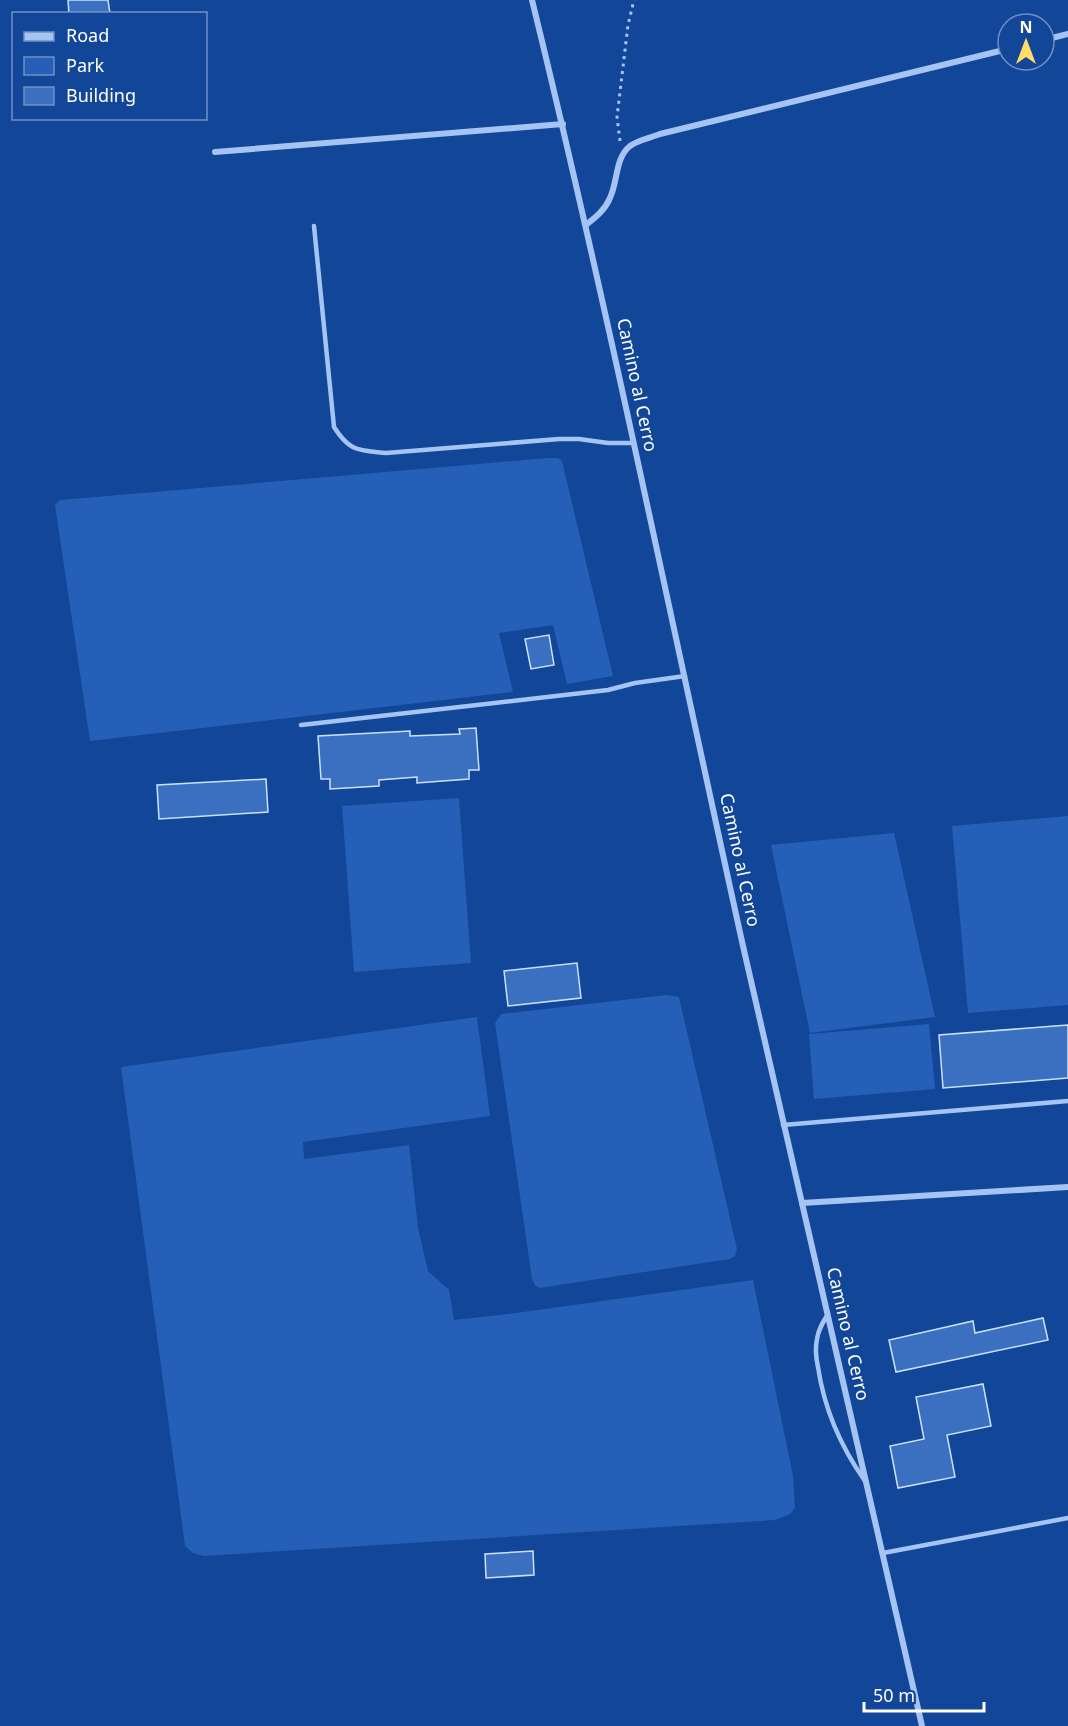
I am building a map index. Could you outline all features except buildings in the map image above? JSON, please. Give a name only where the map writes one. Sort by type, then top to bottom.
[{"type":"street","name":"Camino al Cerro","points":[[532,0],[586,225],[783,1125],[922,1726]]},
{"type":"street","points":[[586,225],[606,206],[614,188],[624,152],[638,142],[660,134],[996,52]]},
{"type":"street","points":[[214,152],[562,124]]},
{"type":"street","points":[[802,1203],[1068,1187]]},
{"type":"lane","points":[[314,226],[334,427],[343,442],[361,451],[386,453],[559,439],[579,439],[608,444],[634,443]]},
{"type":"lane","points":[[301,725],[608,690],[634,683],[686,675]]},
{"type":"lane","points":[[783,1125],[1068,1101]]},
{"type":"lane","points":[[828,1314],[819,1332],[816,1347],[822,1391],[847,1453],[868,1486]]},
{"type":"lane","points":[[883,1553],[1068,1518]]},
{"type":"path","points":[[624,152],[619,138],[617,117],[628,25],[634,0]]},
{"type":"green space","points":[[558,458],[562,461],[613,676],[567,684],[553,625],[499,633],[513,692],[90,741],[55,505],[60,500]]},
{"type":"green space","points":[[459,798],[471,963],[354,972],[342,806]]},
{"type":"green space","points":[[1068,816],[1068,1005],[968,1013],[952,826]]},
{"type":"green space","points":[[894,833],[935,1017],[810,1033],[771,845]]},
{"type":"green space","points":[[666,995],[679,997],[737,1249],[735,1256],[730,1259],[539,1288],[532,1279],[495,1023],[501,1014]]},
{"type":"green space","points":[[477,1017],[490,1116],[303,1142],[304,1159],[409,1145],[418,1228],[428,1271],[449,1290],[454,1320],[753,1280],[793,1476],[795,1508],[790,1514],[775,1520],[204,1556],[193,1553],[185,1546],[121,1067]]},
{"type":"green space","points":[[929,1024],[935,1089],[814,1099],[809,1034]]}]
